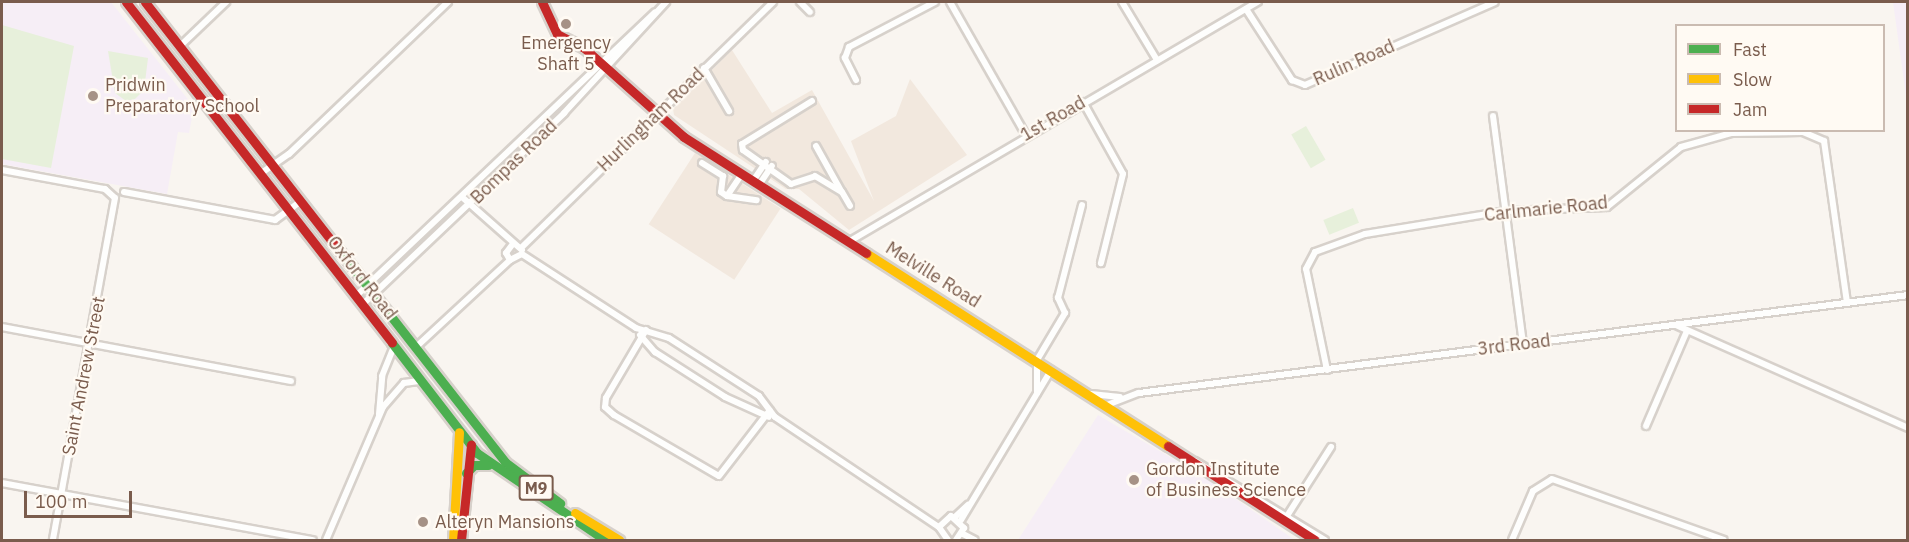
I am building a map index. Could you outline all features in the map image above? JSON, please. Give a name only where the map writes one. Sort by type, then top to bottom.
[{"type":"main road","name":"Oxford Road","points":[[126,2],[394,345],[459,432],[489,465],[605,540]]},
{"type":"main road","name":"Oxford Road","points":[[145,2],[271,166],[369,286],[469,418],[514,472],[619,540]]},
{"type":"main road","name":"Melville Road","points":[[542,2],[557,34],[603,66],[655,116],[756,183],[1091,394],[1316,540]]},
{"type":"main road","points":[[163,48],[177,43]]},
{"type":"main road","points":[[175,64],[186,55]]},
{"type":"main road","points":[[210,110],[221,101]]},
{"type":"main road","points":[[273,190],[283,181]]},
{"type":"main road","points":[[302,227],[313,219]]},
{"type":"main road","points":[[460,540],[471,445],[469,418]]},
{"type":"main road","points":[[453,540],[459,432]]},
{"type":"main road","points":[[466,473],[474,465],[489,465]]},
{"type":"street","points":[[177,43],[226,2]]},
{"type":"street","points":[[260,174],[448,2]]},
{"type":"street","name":"Bompas Road","points":[[362,305],[469,206],[666,2]]},
{"type":"street","name":"Hurlingham Road","points":[[415,348],[773,2]]},
{"type":"street","points":[[800,2],[810,12]]},
{"type":"street","points":[[856,80],[845,58],[849,47],[935,2]]},
{"type":"street","points":[[950,2],[1026,135]]},
{"type":"street","points":[[1122,2],[1157,60]]},
{"type":"street","name":"1st Road","points":[[850,241],[1026,135],[1258,2]]},
{"type":"street","name":"Rulin Road","points":[[1246,9],[1292,80],[1305,85],[1495,2]]},
{"type":"street","name":"Bompas Road","points":[[356,296],[603,66]]},
{"type":"street","points":[[704,68],[729,111]]},
{"type":"street","points":[[812,101],[742,144],[743,150],[769,164],[791,184],[810,175],[842,192]]},
{"type":"street","points":[[1083,102],[1123,174],[1101,263]]},
{"type":"street","points":[[1493,116],[1523,344]]},
{"type":"street","name":"Carlmarie Road","points":[[1327,370],[1306,269],[1310,256],[1365,234],[1506,211],[1611,205],[1674,152],[1697,141],[1740,132]]},
{"type":"street","name":"Carlmarie Road","points":[[1779,132],[1813,133],[1826,146],[1846,302]]},
{"type":"street","points":[[816,146],[850,206]]},
{"type":"street","points":[[702,163],[723,176],[721,192],[728,196],[757,200]]},
{"type":"street","points":[[756,183],[769,164]]},
{"type":"street","name":"Saint Andrew Street","points":[[2,170],[109,190],[115,212],[52,540]]},
{"type":"street","points":[[728,196],[742,174]]},
{"type":"street","points":[[124,192],[270,220],[289,212],[300,202]]},
{"type":"street","points":[[462,197],[514,252],[636,328],[669,338],[759,396],[768,413]]},
{"type":"street","points":[[1037,393],[1037,360],[1065,313],[1058,298],[1082,205]]},
{"type":"street","name":"3rd Road","points":[[1091,394],[1121,397],[1908,295]]},
{"type":"street","points":[[1675,326],[1908,428]]},
{"type":"street","points":[[2,327],[291,381]]},
{"type":"street","points":[[636,328],[641,337],[725,398],[776,417],[941,524],[944,540]]},
{"type":"street","points":[[646,330],[606,398],[605,407],[614,415],[719,476],[768,413]]},
{"type":"street","points":[[1646,426],[1688,331]]},
{"type":"street","points":[[379,414],[381,383],[394,345]]},
{"type":"street","points":[[941,524],[958,518],[968,505],[1051,369]]},
{"type":"street","points":[[326,540],[379,414],[407,380],[420,381]]},
{"type":"street","points":[[381,383],[397,390]]},
{"type":"street","name":"3rd Road","points":[[1107,405],[1121,397]]},
{"type":"street","points":[[1287,516],[1330,447]]},
{"type":"street","name":"Melville Road","points":[[1194,461],[1325,540]]},
{"type":"street","points":[[1512,540],[1533,491],[1547,479],[1724,540]]},
{"type":"street","points":[[2,483],[313,540]]},
{"type":"street","points":[[958,518],[961,538],[975,540]]},
{"type":"shaded area","name":"Pridwin Preparatory School","points":[[2,2],[111,2],[194,107],[189,133],[178,132],[167,194],[2,164]]},
{"type":"shaded area","points":[[1893,2],[1907,2],[1907,103]]},
{"type":"shaded area","points":[[732,50],[772,113],[812,90],[874,201],[851,141],[896,116],[910,79],[967,155],[849,230],[799,189],[786,189],[674,115],[673,109]]},
{"type":"shaded area","points":[[695,153],[781,209],[734,280],[649,224]]},
{"type":"shaded area","name":"Gordon Institute of Business Science","points":[[1098,415],[1204,477],[1295,540],[1018,540]]},
{"type":"green space","points":[[2,25],[74,46],[51,168],[2,159]]},
{"type":"green space","points":[[108,51],[148,58],[144,90],[135,99],[126,101],[115,93]]},
{"type":"green space","points":[[1306,126],[1326,160],[1311,168],[1291,134]]},
{"type":"green space","points":[[1353,208],[1359,223],[1329,235],[1323,220]]},
{"type":"traffic: fast","points":[[339,250],[505,462],[560,503]]},
{"type":"traffic: fast","points":[[392,343],[477,453],[605,540]]},
{"type":"traffic: fast","points":[[466,473],[474,465],[488,465]]},
{"type":"traffic: slow","points":[[866,253],[1168,446]]},
{"type":"traffic: slow","points":[[453,540],[459,432]]},
{"type":"traffic: slow","points":[[575,513],[619,540]]},
{"type":"traffic: jam","points":[[126,2],[392,343]]},
{"type":"traffic: jam","points":[[145,2],[339,250]]},
{"type":"traffic: jam","points":[[542,2],[557,34],[583,47],[684,137],[866,253]]},
{"type":"traffic: jam","points":[[461,540],[471,445]]},
{"type":"traffic: jam","points":[[1168,446],[1315,540]]},
{"type":"place","name":"Emergency Shaft 5","points":[[566,24]]},
{"type":"place","name":"Pridwin Preparatory School","points":[[93,96]]},
{"type":"place","name":"Gordon Institute of Business Science","points":[[1134,480]]},
{"type":"place","name":"Alteryn Mansions","points":[[423,522]]}]
